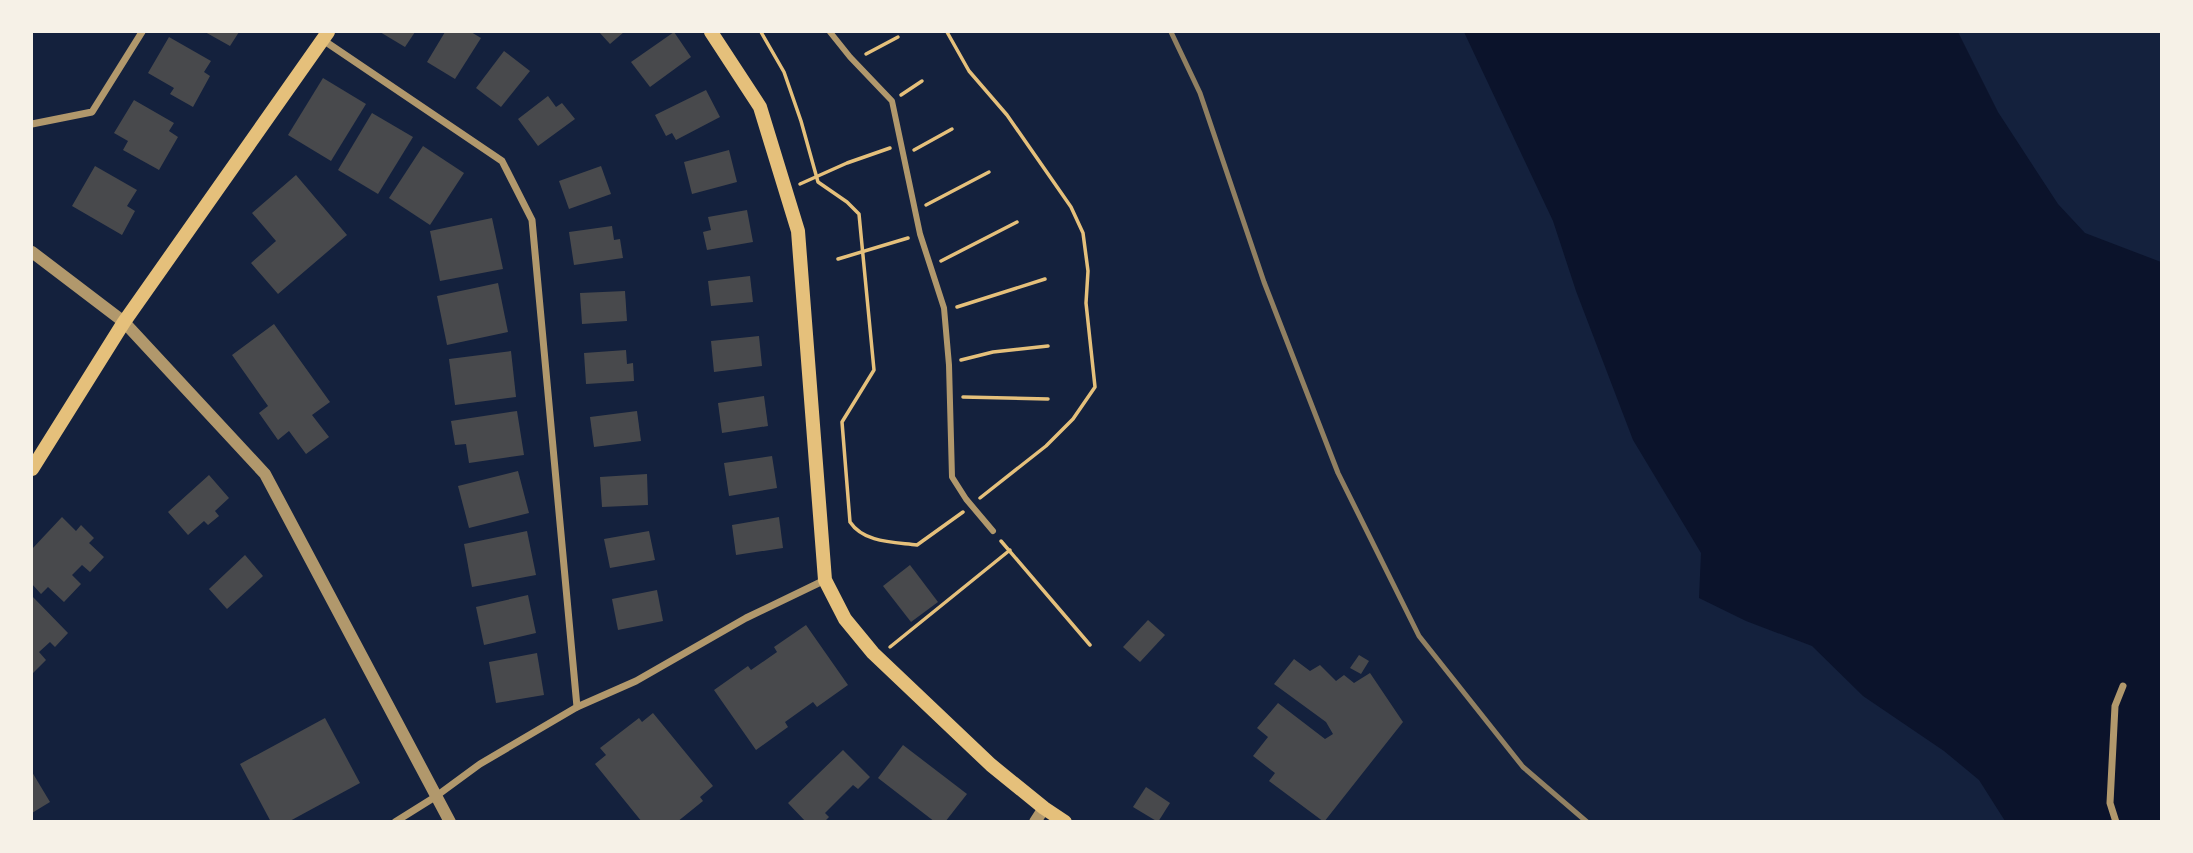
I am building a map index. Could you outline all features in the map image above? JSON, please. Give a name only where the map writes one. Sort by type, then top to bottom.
[{"type":"main road","points":[[711,32],[760,107],[798,232],[825,580],[845,619],[877,657],[991,765],[1044,808],[1065,821]]},
{"type":"main road","points":[[32,470],[124,322],[325,36]]},
{"type":"street","points":[[32,124],[92,112],[142,32]]},
{"type":"street","points":[[830,32],[853,61],[892,101],[914,211],[944,310],[949,363],[952,478],[993,531]]},
{"type":"street","points":[[325,36],[502,161],[532,220],[577,707]]},
{"type":"street","points":[[32,252],[124,322],[265,474],[450,821]]},
{"type":"street","points":[[395,821],[435,797],[480,764],[577,707],[636,681],[746,618],[825,580]]},
{"type":"street","points":[[2116,821],[2110,803],[2115,706],[2123,686]]},
{"type":"street","points":[[1035,821],[1044,808]]},
{"type":"path","points":[[853,61],[898,37]]},
{"type":"path","points":[[892,101],[922,80]]},
{"type":"path","points":[[903,156],[952,130]]},
{"type":"path","points":[[787,194],[804,181],[901,145]]},
{"type":"path","points":[[914,211],[989,172]]},
{"type":"path","points":[[930,266],[1017,222]]},
{"type":"path","points":[[838,259],[920,234]]},
{"type":"path","points":[[944,310],[1045,279]]},
{"type":"path","points":[[949,363],[993,352],[1048,346]]},
{"type":"path","points":[[950,397],[1048,399]]},
{"type":"path","points":[[993,531],[1090,645]]},
{"type":"path","points":[[877,657],[1010,550]]},
{"type":"water","points":[[1464,32],[1958,32],[1998,112],[2058,204],[2085,233],[2161,262],[2161,821],[2005,821],[1979,780],[1944,751],[1863,696],[1812,646],[1746,621],[1699,598],[1701,553],[1633,440],[1576,291],[1553,221]]},
{"type":"building","points":[[205,32],[239,32],[230,46]]},
{"type":"building","points":[[380,32],[415,32],[405,47]]},
{"type":"building","points":[[445,32],[471,32],[481,38],[455,79],[427,62]]},
{"type":"building","points":[[599,32],[624,32],[610,44]]},
{"type":"building","points":[[674,32],[691,57],[650,87],[631,62]]},
{"type":"building","points":[[169,37],[211,61],[204,72],[210,76],[193,107],[170,94],[174,88],[148,73]]},
{"type":"building","points":[[504,51],[530,71],[501,107],[476,88]]},
{"type":"building","points":[[323,78],[366,104],[331,161],[288,135]]},
{"type":"building","points":[[706,90],[720,117],[676,140],[672,133],[666,136],[655,115]]},
{"type":"building","points":[[548,96],[556,107],[562,103],[575,119],[538,146],[518,119]]},
{"type":"building","points":[[134,100],[174,123],[169,131],[178,137],[159,170],[123,150],[128,141],[114,133]]},
{"type":"building","points":[[372,113],[413,137],[378,194],[338,170]]},
{"type":"building","points":[[423,146],[464,173],[430,225],[389,198]]},
{"type":"building","points":[[729,150],[737,182],[692,194],[684,162]]},
{"type":"building","points":[[95,166],[137,190],[127,206],[135,211],[122,235],[72,206]]},
{"type":"building","points":[[601,166],[611,194],[569,209],[559,181]]},
{"type":"building","points":[[296,175],[347,235],[278,294],[251,263],[276,241],[252,213]]},
{"type":"building","points":[[747,210],[753,242],[707,250],[703,232],[711,230],[708,217]]},
{"type":"building","points":[[492,218],[503,269],[440,281],[430,231]]},
{"type":"building","points":[[612,226],[614,240],[620,239],[623,258],[574,265],[569,232]]},
{"type":"building","points":[[750,276],[753,302],[711,306],[708,281]]},
{"type":"building","points":[[498,283],[508,332],[447,345],[437,296]]},
{"type":"building","points":[[625,291],[627,321],[582,324],[580,293]]},
{"type":"building","points":[[274,324],[330,402],[312,415],[329,437],[306,454],[289,431],[278,440],[259,413],[268,406],[232,355]]},
{"type":"building","points":[[759,336],[762,366],[714,372],[711,341]]},
{"type":"building","points":[[626,350],[627,364],[633,363],[634,381],[586,384],[584,353]]},
{"type":"building","points":[[511,351],[516,397],[455,405],[449,359]]},
{"type":"building","points":[[764,396],[768,426],[722,433],[718,403]]},
{"type":"building","points":[[517,411],[524,455],[469,463],[466,444],[455,445],[451,421]]},
{"type":"building","points":[[637,411],[641,441],[594,447],[590,417]]},
{"type":"building","points":[[772,456],[777,488],[729,496],[724,463]]},
{"type":"building","points":[[518,471],[529,513],[469,528],[458,486]]},
{"type":"building","points":[[647,474],[648,505],[602,507],[600,477]]},
{"type":"building","points":[[209,475],[229,498],[215,511],[219,516],[208,525],[204,521],[188,535],[168,512]]},
{"type":"building","points":[[62,517],[76,531],[81,525],[94,538],[89,543],[104,557],[90,572],[82,565],[72,575],[81,584],[64,602],[48,587],[41,594],[32,584],[32,549]]},
{"type":"building","points":[[779,517],[783,548],[736,555],[732,525]]},
{"type":"building","points":[[527,531],[536,575],[472,587],[464,544]]},
{"type":"building","points":[[649,531],[655,560],[610,568],[604,539]]},
{"type":"building","points":[[245,555],[263,576],[227,609],[209,589]]},
{"type":"building","points":[[910,565],[938,602],[911,622],[883,586]]},
{"type":"building","points":[[657,590],[663,621],[618,630],[612,599]]},
{"type":"building","points":[[528,595],[536,633],[484,645],[476,607]]},
{"type":"building","points":[[32,596],[68,633],[55,647],[50,642],[39,652],[46,660],[32,674]]},
{"type":"building","points":[[1148,620],[1165,635],[1140,662],[1123,647]]},
{"type":"building","points":[[806,625],[848,685],[817,707],[813,702],[785,722],[788,727],[756,750],[714,690],[748,666],[751,670],[777,652],[774,647]]},
{"type":"building","points":[[537,653],[544,695],[496,703],[489,662]]},
{"type":"building","points":[[1359,655],[1369,661],[1361,674],[1350,668]]},
{"type":"building","points":[[1294,659],[1310,671],[1320,665],[1336,681],[1344,675],[1354,683],[1370,673],[1403,722],[1324,822],[1269,781],[1275,773],[1253,756],[1268,737],[1257,728],[1278,703],[1325,739],[1333,734],[1326,722],[1274,684]]},
{"type":"building","points":[[653,713],[713,786],[700,797],[703,801],[677,822],[642,822],[595,764],[606,755],[600,748],[639,718],[642,722]]},
{"type":"building","points":[[325,718],[360,783],[288,822],[271,822],[240,764]]},
{"type":"building","points":[[903,745],[967,794],[945,822],[935,822],[878,778]]},
{"type":"building","points":[[843,750],[870,777],[858,789],[853,785],[825,813],[829,817],[824,822],[806,822],[788,803]]},
{"type":"building","points":[[32,772],[50,802],[32,813]]},
{"type":"building","points":[[1146,787],[1170,803],[1158,822],[1133,807]]},
{"type":"railway","points":[[1171,32],[1200,93],[1264,282],[1338,473],[1419,636],[1523,767],[1587,822]]}]
